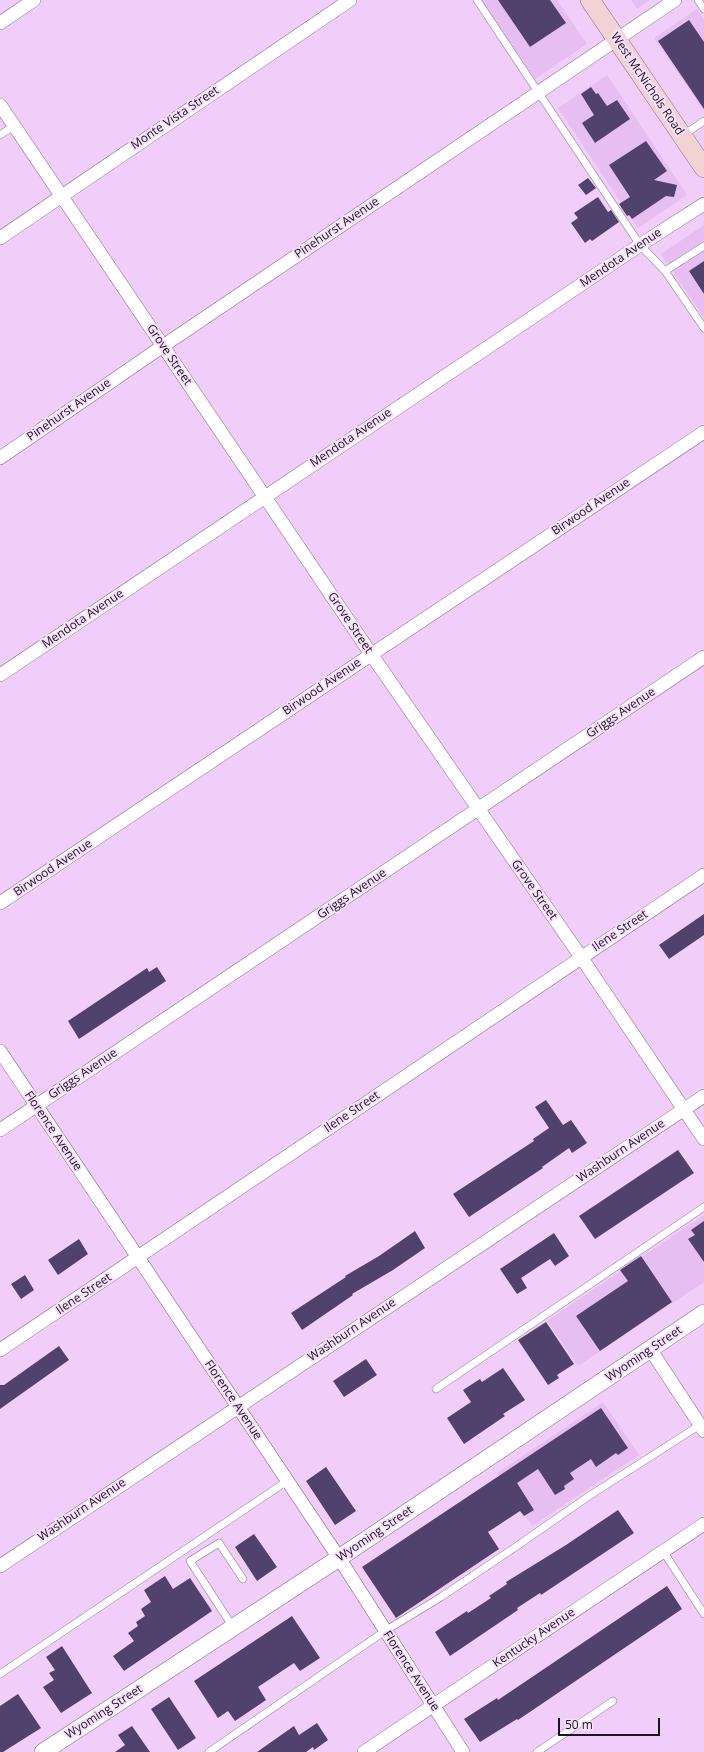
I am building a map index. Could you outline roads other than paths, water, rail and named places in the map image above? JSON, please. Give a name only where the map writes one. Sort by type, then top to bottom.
[{"type":"main road","name":"West McNichols Road","points":[[590,0],[682,136],[703,164]]},
{"type":"street","points":[[0,23],[34,0]]},
{"type":"street","name":"Monte Vista Street","points":[[0,238],[61,195],[350,0]]},
{"type":"street","name":"Pinehurst Avenue","points":[[0,458],[675,0]]},
{"type":"street","name":"Grove Street","points":[[0,105],[372,654],[581,957],[704,1139]]},
{"type":"street","name":"Mendota Avenue","points":[[0,675],[640,245],[704,204]]},
{"type":"street","name":"Birwood Avenue","points":[[0,903],[704,432]]},
{"type":"street","name":"Griggs Avenue","points":[[0,1130],[704,657]]},
{"type":"street","name":"Ilene Street","points":[[0,1350],[704,875]]},
{"type":"street","name":"Florence Avenue","points":[[0,1051],[339,1558],[463,1752]]},
{"type":"street","name":"Washburn Avenue","points":[[0,1566],[704,1096]]},
{"type":"street","name":"Wyoming Street","points":[[44,1752],[339,1558],[704,1313]]},
{"type":"street","points":[[650,1350],[702,1428]]},
{"type":"street","name":"Kentucky Avenue","points":[[364,1752],[704,1524]]},
{"type":"lane","points":[[477,0],[640,245],[665,271],[704,328]]},
{"type":"lane","points":[[698,0],[704,9]]},
{"type":"lane","points":[[682,136],[704,121]]},
{"type":"lane","points":[[0,136],[14,126]]},
{"type":"lane","points":[[665,271],[704,246]]},
{"type":"lane","points":[[436,1389],[704,1207]]},
{"type":"lane","points":[[209,1752],[385,1631],[484,1569],[589,1496],[702,1428]]},
{"type":"lane","points":[[0,1674],[287,1481]]},
{"type":"lane","points":[[233,1628],[190,1561],[219,1542],[244,1579]]},
{"type":"lane","points":[[663,1551],[704,1614]]},
{"type":"lane","points":[[537,1752],[613,1701]]}]
